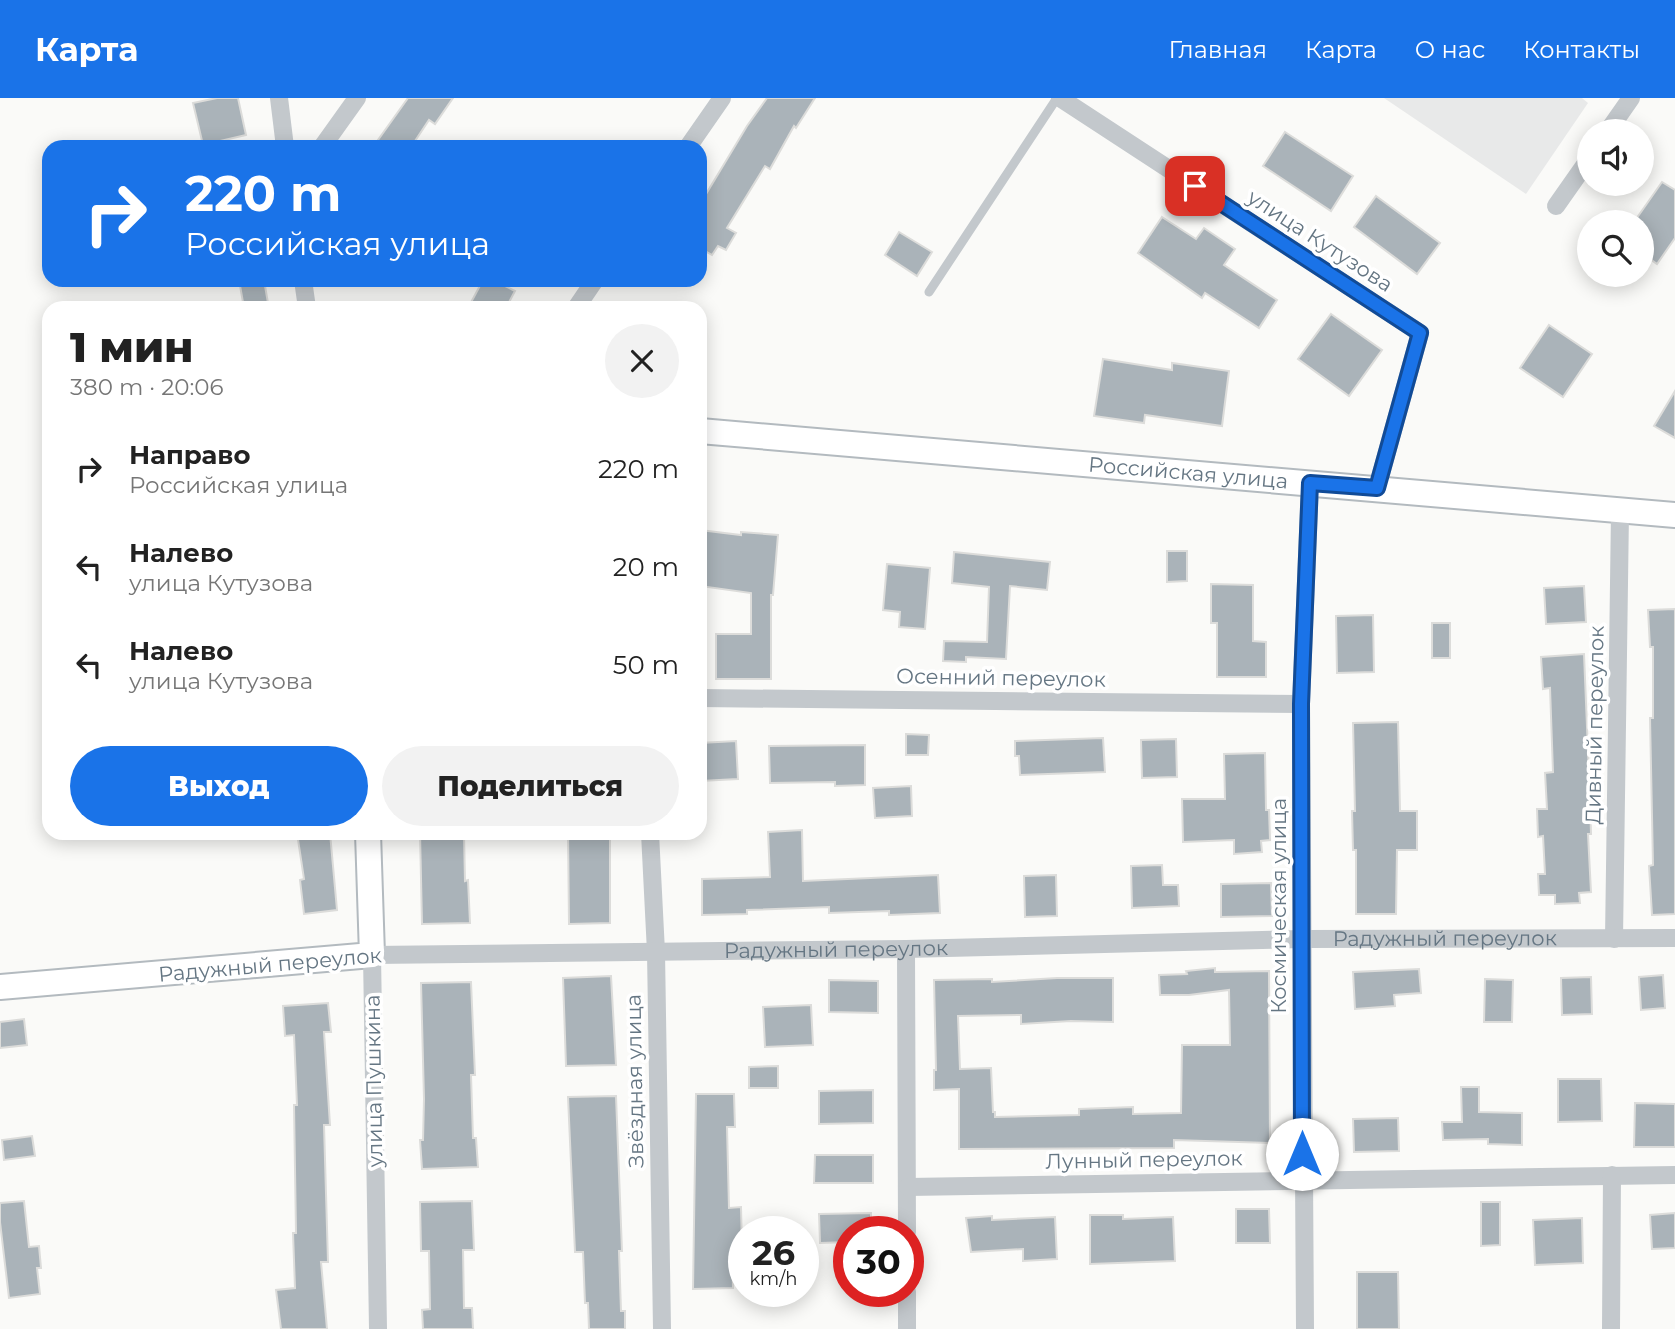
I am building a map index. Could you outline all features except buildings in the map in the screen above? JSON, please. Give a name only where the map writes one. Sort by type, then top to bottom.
[{"type":"street","points":[[279,98],[284,140]]},
{"type":"street","points":[[328,140],[357,98]]},
{"type":"street","points":[[693,140],[722,98]]},
{"type":"street","name":"улица Кутузова","points":[[1059,98],[1420,333],[1377,488]]},
{"type":"street","points":[[1616,119],[1631,98]]},
{"type":"street","points":[[1556,206],[1577,176]]},
{"type":"street","name":"Российская улица","points":[[707,432],[1675,515]]},
{"type":"street","name":"Космическая улица","points":[[1305,1329],[1301,704],[1310,483]]},
{"type":"street","name":"Дивный переулок","points":[[1614,939],[1620,512]]},
{"type":"street","name":"Осенний переулок","points":[[707,698],[1301,704]]},
{"type":"street","name":"улица Пушкина","points":[[368,840],[378,1329]]},
{"type":"street","name":"Звёздная улица","points":[[650,840],[656,952],[662,1329]]},
{"type":"street","name":"Радужный переулок","points":[[0,987],[372,955],[906,949],[1302,939],[1675,938]]},
{"type":"street","points":[[906,949],[907,1216]]},
{"type":"street","points":[[1611,1329],[1612,1175]]},
{"type":"street","name":"Лунный переулок","points":[[908,1187],[1675,1175]]},
{"type":"street","points":[[907,1307],[907,1329]]},
{"type":"lane","points":[[929,292],[1059,98]]},
{"type":"shaded area","points":[[1384,98],[1582,98],[1588,103],[1526,194]]},
{"type":"route","points":[[1195,186],[1420,333],[1377,488],[1310,483],[1301,704],[1302,1154]]}]
